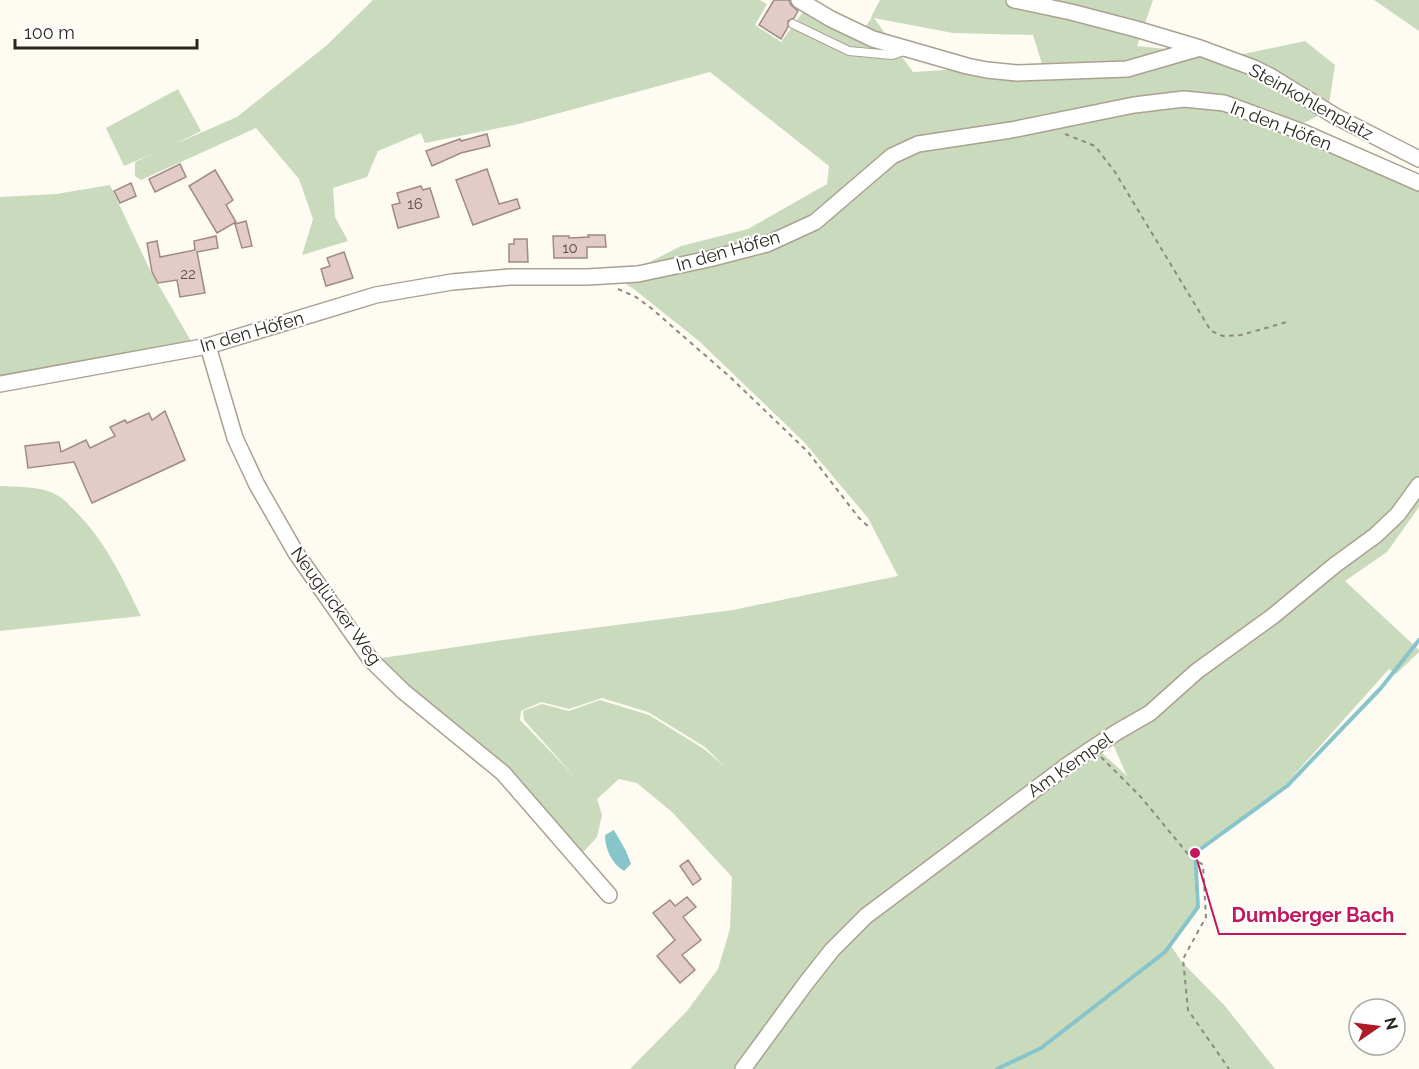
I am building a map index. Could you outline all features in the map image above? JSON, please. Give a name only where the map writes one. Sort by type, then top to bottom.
[{"type":"street","points":[[799,0],[831,19],[873,39],[968,66],[1017,73],[1127,69],[1200,48]]},
{"type":"street","name":"Steinkohlenplatz","points":[[1014,0],[1071,12],[1200,48],[1254,68],[1335,116],[1419,159]]},
{"type":"street","name":"In den Höfen","points":[[0,384],[208,346],[387,293],[452,282],[510,277],[587,277],[638,274],[709,259],[766,244],[815,222],[892,156],[918,144],[1011,130],[1134,105],[1184,99],[1224,103],[1305,133],[1419,183]]},
{"type":"street","name":"Neuglücker Weg","points":[[208,346],[236,438],[257,485],[296,553],[371,660],[404,692],[503,773],[609,895]]},
{"type":"street","name":"Am Kempel","points":[[743,1069],[806,983],[838,944],[866,916],[1060,770],[1150,713],[1197,671],[1273,616],[1320,576],[1376,535],[1398,514],[1419,485]]},
{"type":"lane","points":[[792,24],[849,51],[892,55],[910,48]]},
{"type":"path","points":[[1063,133],[1095,146],[1115,172],[1211,331],[1223,336],[1241,335],[1287,322]]},
{"type":"path","points":[[612,287],[636,297],[651,308],[730,377],[808,452],[859,518],[871,529]]},
{"type":"path","points":[[1093,748],[1140,796],[1188,854],[1203,865],[1206,917],[1183,959],[1188,1010],[1229,1069]]},
{"type":"green space","points":[[373,0],[760,0],[767,4],[755,25],[781,42],[805,9],[858,38],[880,0],[1153,0],[1137,46],[1234,56],[1305,41],[1335,65],[1328,111],[1283,133],[1380,175],[1419,188],[1419,507],[1387,552],[1345,581],[1419,652],[1396,674],[1389,669],[1278,793],[1193,852],[1196,907],[1170,942],[1168,941],[1181,961],[1225,1006],[1275,1069],[749,1069],[783,1017],[853,933],[903,892],[1101,752],[1127,776],[1107,731],[882,898],[848,928],[779,1014],[746,1069],[630,1069],[687,1011],[718,969],[730,929],[732,877],[673,813],[637,783],[619,779],[597,799],[602,815],[597,837],[579,857],[506,771],[407,689],[375,659],[733,610],[898,576],[868,518],[804,442],[699,341],[620,280],[681,246],[748,229],[827,184],[829,166],[710,72],[519,124],[425,143],[421,133],[378,151],[367,177],[333,188],[335,217],[348,241],[302,255],[313,219],[299,179],[256,128],[141,180],[135,176],[135,162],[154,153],[124,166],[106,128],[178,89],[201,131],[175,144],[237,117],[327,45]],"holes":[[[874,18],[953,33],[1033,35],[1042,64],[913,72]],[[602,698],[648,712],[705,747],[725,767],[704,749],[649,715],[600,700],[569,711],[542,704],[523,711],[524,720],[575,777],[520,720],[521,711],[541,702],[569,709]]]},
{"type":"green space","points":[[1374,0],[1419,0],[1419,31]]},
{"type":"green space","points":[[110,185],[151,272],[191,341],[0,377],[0,197],[56,194]]},
{"type":"green space","points":[[0,486],[44,490],[62,498],[103,545],[141,616],[0,631]]},
{"type":"water","points":[[614,830],[631,864],[624,871],[610,856],[606,846],[605,835]]},
{"type":"building","points":[[774,0],[789,0],[798,11],[794,18],[788,21],[788,27],[781,39],[759,25]]},
{"type":"building","points":[[487,134],[490,146],[461,153],[432,166],[426,151],[460,139],[461,141]]},
{"type":"building","points":[[180,164],[186,177],[155,192],[149,179]]},
{"type":"building","points":[[487,169],[499,204],[517,199],[520,208],[473,225],[456,180]]},
{"type":"building","points":[[215,170],[233,200],[226,205],[236,222],[217,233],[189,186]]},
{"type":"building","points":[[131,183],[136,196],[120,203],[114,191]]},
{"type":"building","points":[[421,186],[423,190],[430,188],[439,217],[398,228],[392,205],[400,203],[397,193]]},
{"type":"building","points":[[246,221],[252,246],[242,248],[235,224]]},
{"type":"building","points":[[588,235],[605,235],[606,247],[587,247],[587,258],[554,258],[553,236],[569,236],[569,238],[589,237]]},
{"type":"building","points":[[216,236],[218,248],[197,252],[205,293],[180,297],[177,280],[158,283],[152,272],[147,243],[157,241],[160,257],[195,250],[194,241]]},
{"type":"building","points":[[514,239],[527,239],[528,262],[509,262],[509,244],[514,244]]},
{"type":"building","points":[[344,252],[353,278],[326,286],[321,269],[330,266],[327,258]]},
{"type":"building","points":[[165,411],[185,460],[92,503],[74,462],[28,468],[25,446],[59,442],[61,452],[86,440],[90,448],[115,436],[110,427],[125,420],[127,423],[149,413],[152,420]]},
{"type":"building","points":[[688,860],[701,879],[693,885],[680,866]]},
{"type":"building","points":[[687,897],[696,907],[683,917],[701,940],[682,955],[695,970],[680,983],[657,956],[675,940],[653,913],[670,900],[675,906]]},
{"type":"waterway","points":[[997,1069],[1041,1048],[1165,952],[1198,907],[1195,853],[1287,786],[1381,688],[1419,640]]},
{"type":"place","name":"Dumberger Bach","points":[[1195,853]]}]
